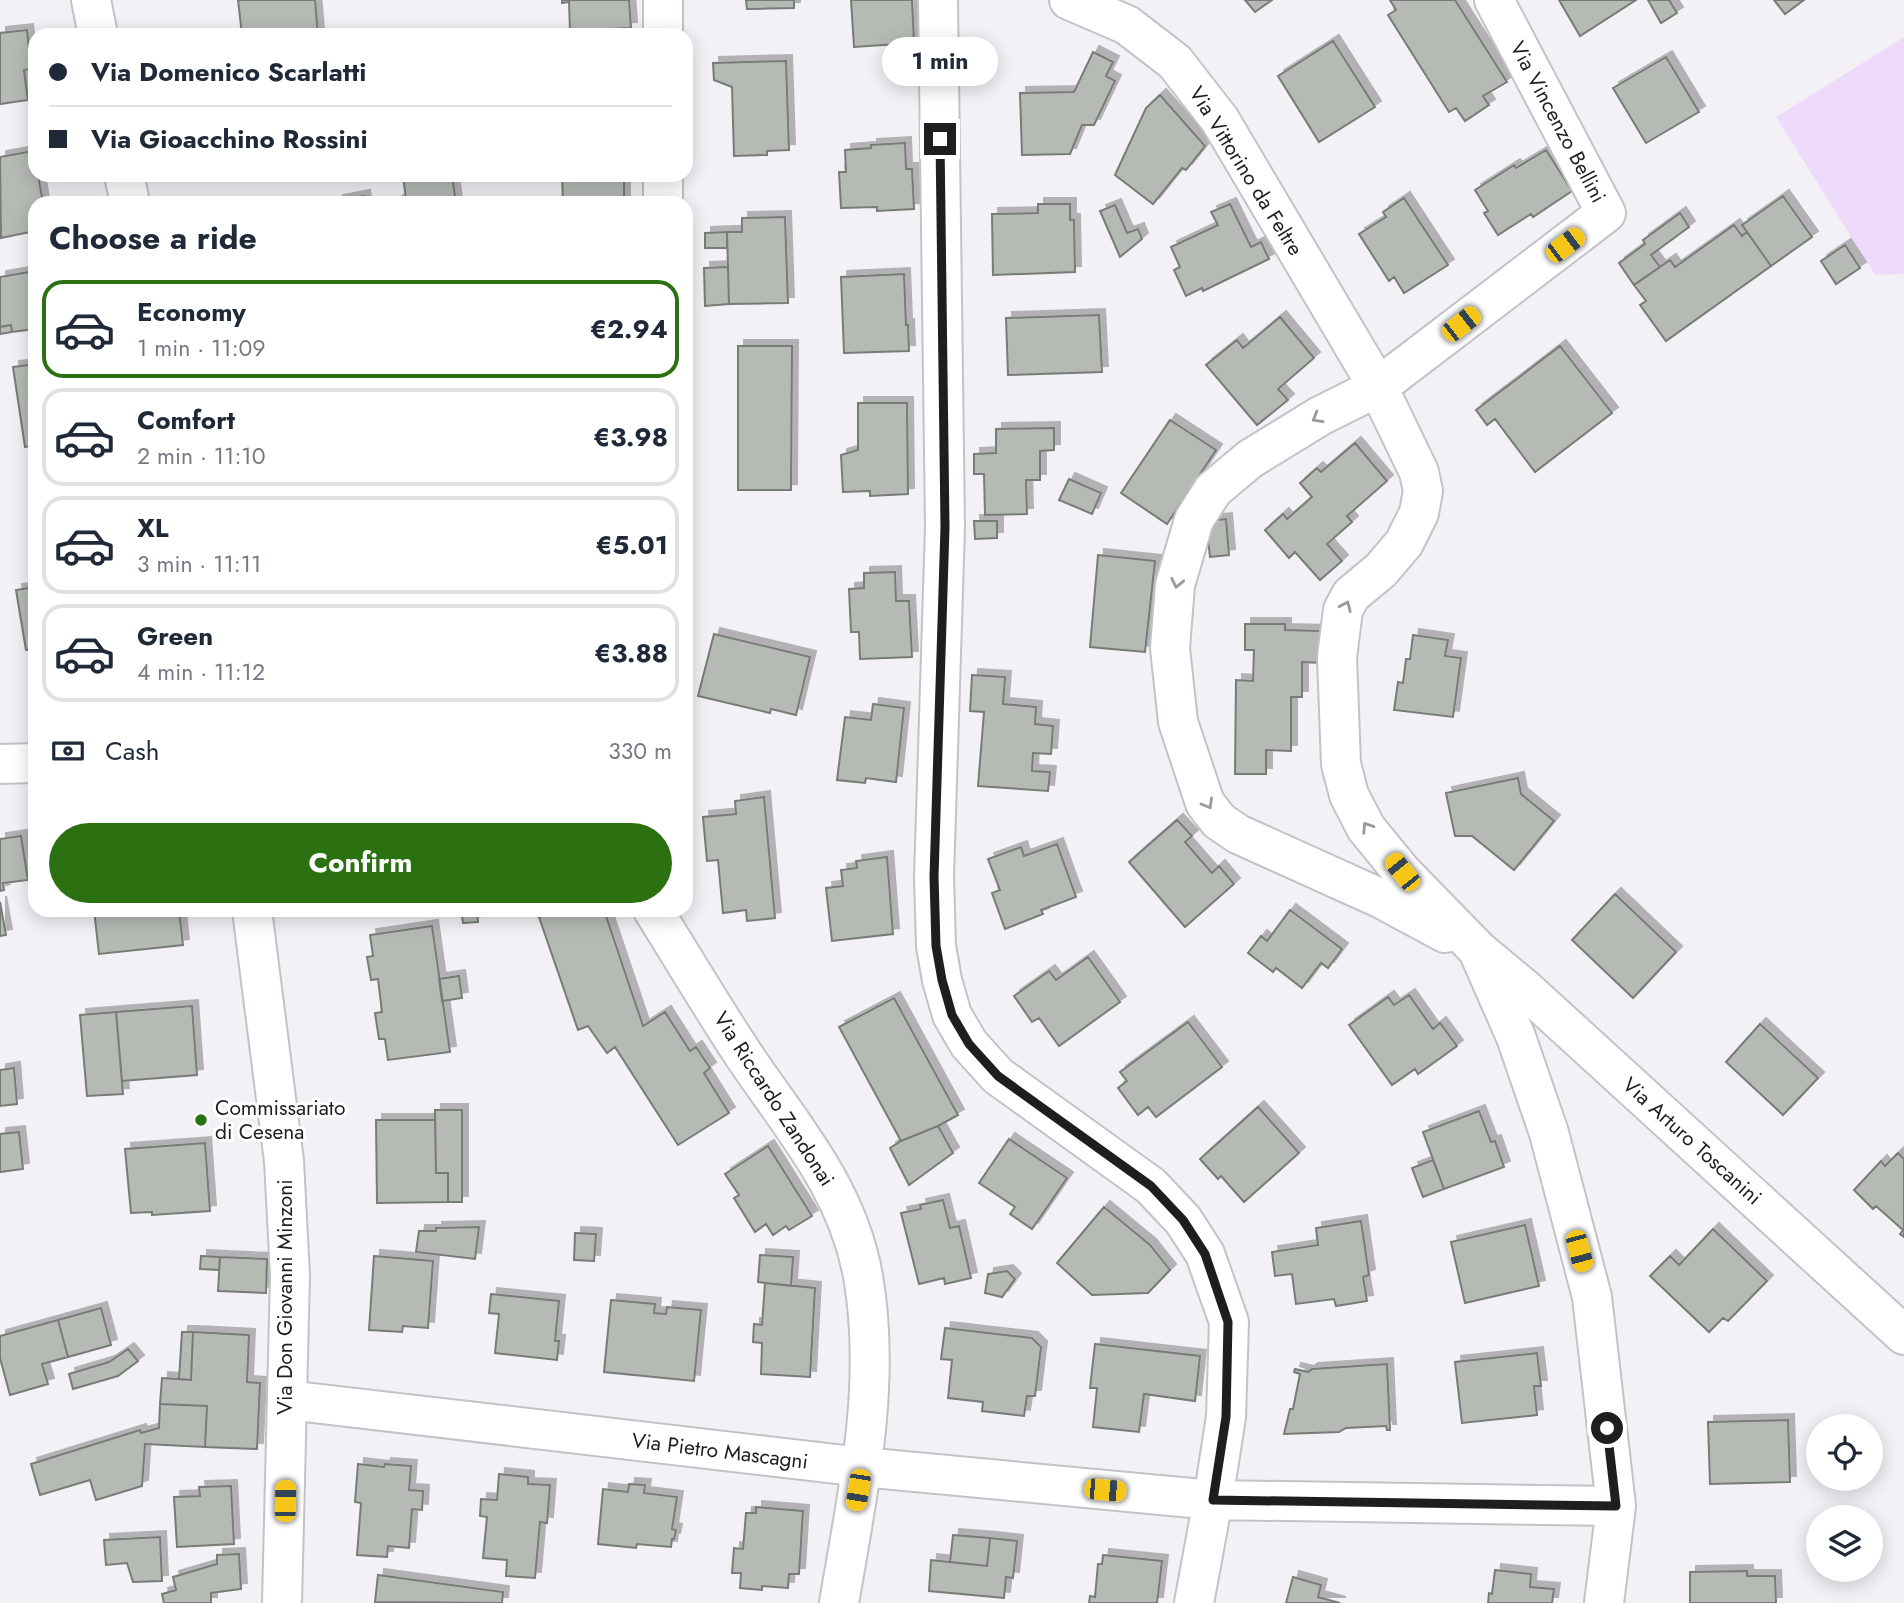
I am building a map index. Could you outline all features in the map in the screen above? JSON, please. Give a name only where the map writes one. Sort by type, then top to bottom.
[{"type":"street","points":[[91,0],[97,28]]},
{"type":"street","points":[[663,0],[663,28]]},
{"type":"street","points":[[938,0],[945,527],[934,877],[936,946],[952,1015],[969,1044],[998,1076],[1151,1186],[1183,1220],[1205,1254],[1228,1322],[1226,1417],[1194,1603]]},
{"type":"street","name":"Via Vittorino da Feltre","points":[[1069,0],[1134,12],[1220,120],[1378,387],[1419,472],[1423,491],[1419,513],[1404,543],[1381,570],[1351,595],[1343,610],[1337,657],[1342,764],[1349,795],[1366,828],[1402,872],[1478,950]]},
{"type":"street","name":"Via Vincenzo Bellini","points":[[1378,387],[1606,213],[1494,0]]},
{"type":"street","points":[[1378,387],[1320,416],[1250,459],[1213,490],[1194,520],[1175,585],[1173,610],[1170,649],[1178,722],[1205,803],[1219,821],[1238,834],[1382,899],[1478,950],[1516,1037],[1549,1133],[1591,1297],[1616,1506],[1604,1603]]},
{"type":"street","points":[[0,764],[28,763]]},
{"type":"street","name":"Via Don Giovanni Minzoni","points":[[252,917],[284,1161],[289,1275],[282,1603]]},
{"type":"street","name":"Via Riccardo Zandonai","points":[[657,917],[743,1054],[814,1154],[850,1228],[863,1274],[869,1318],[868,1413],[862,1467],[839,1603]]},
{"type":"street","name":"Via Arturo Toscanini","points":[[1478,950],[1537,999],[1904,1335]]},
{"type":"street","name":"Via Pietro Mascagni","points":[[287,1400],[862,1467],[1213,1500],[1616,1506]]},
{"type":"shaded area","points":[[1904,37],[1904,274],[1875,275],[1776,117]]},
{"type":"building","points":[[238,0],[315,0],[317,28],[241,28]]},
{"type":"building","points":[[562,0],[629,0],[631,28],[570,28],[569,2],[562,3]]},
{"type":"building","points":[[746,0],[794,0],[794,8],[747,9]]},
{"type":"building","points":[[851,0],[912,0],[914,43],[854,47]]},
{"type":"building","points":[[1245,0],[1272,0],[1255,12]]},
{"type":"building","points":[[1390,0],[1455,0],[1507,82],[1483,96],[1489,105],[1465,121],[1456,108],[1449,112],[1388,15],[1396,10]]},
{"type":"building","points":[[1559,0],[1636,0],[1580,36]]},
{"type":"building","points":[[1648,0],[1669,0],[1677,13],[1661,23]]},
{"type":"building","points":[[1774,0],[1804,0],[1785,14]]},
{"type":"building","points":[[27,30],[28,69],[24,70],[28,100],[0,104],[0,33]]},
{"type":"building","points":[[1333,41],[1375,107],[1319,142],[1278,76]]},
{"type":"building","points":[[1093,52],[1113,62],[1106,76],[1115,81],[1094,125],[1082,125],[1070,154],[1022,155],[1020,93],[1074,92]]},
{"type":"building","points":[[1666,57],[1699,112],[1646,143],[1613,88]]},
{"type":"building","points":[[786,61],[789,150],[767,151],[767,155],[734,156],[732,87],[714,80],[713,63]]},
{"type":"building","points":[[1160,95],[1205,146],[1186,170],[1182,168],[1153,204],[1115,175],[1146,108]]},
{"type":"building","points":[[905,143],[906,169],[912,169],[914,209],[877,211],[877,207],[841,208],[839,172],[846,172],[845,150]]},
{"type":"building","points":[[1546,150],[1572,191],[1533,217],[1531,214],[1498,235],[1484,213],[1488,211],[1475,190],[1514,165],[1516,168]]},
{"type":"building","points":[[28,152],[28,182],[39,182],[42,196],[28,196],[28,232],[1,238],[0,157]]},
{"type":"building","points":[[404,182],[453,182],[455,196],[406,196]]},
{"type":"building","points":[[562,182],[624,182],[624,196],[563,196]]},
{"type":"building","points":[[1783,196],[1812,237],[1771,266],[1742,225]]},
{"type":"building","points":[[1404,198],[1448,265],[1404,293],[1394,277],[1389,281],[1359,234],[1386,217],[1383,212]]},
{"type":"building","points":[[1038,204],[1070,204],[1070,220],[1074,220],[1075,272],[993,275],[992,214],[1038,213]]},
{"type":"building","points":[[1230,204],[1251,247],[1261,242],[1269,259],[1203,291],[1202,288],[1186,296],[1174,270],[1180,267],[1171,247],[1218,225],[1211,212]]},
{"type":"building","points":[[1115,205],[1127,233],[1138,229],[1142,239],[1120,257],[1100,211]]},
{"type":"building","points":[[1680,213],[1689,227],[1651,255],[1660,267],[1634,285],[1619,263],[1645,244],[1643,240]]},
{"type":"building","points":[[785,217],[788,303],[729,304],[727,232],[742,232],[742,218]]},
{"type":"building","points":[[1734,225],[1742,236],[1747,232],[1771,266],[1666,341],[1640,305],[1646,301],[1634,285],[1670,260],[1675,267]]},
{"type":"building","points":[[727,232],[727,248],[705,248],[705,233]]},
{"type":"building","points":[[1845,245],[1860,268],[1836,284],[1821,261]]},
{"type":"building","points":[[728,267],[729,304],[705,306],[704,268]]},
{"type":"building","points":[[28,272],[28,330],[12,332],[11,325],[0,327],[0,277]]},
{"type":"building","points":[[904,274],[909,351],[844,353],[841,277]]},
{"type":"building","points":[[1099,315],[1102,372],[1008,375],[1006,318]]},
{"type":"building","points":[[1280,317],[1314,358],[1278,389],[1288,400],[1257,425],[1206,365],[1237,340],[1243,348]]},
{"type":"building","points":[[11,325],[12,332],[0,334],[0,327]]},
{"type":"building","points":[[738,346],[792,346],[791,490],[738,490]]},
{"type":"building","points":[[1560,346],[1612,413],[1535,472],[1495,419],[1487,425],[1476,410]]},
{"type":"building","points":[[28,365],[28,446],[25,447],[13,367]]},
{"type":"building","points":[[858,403],[907,403],[908,494],[870,496],[870,491],[843,492],[841,455],[858,450]]},
{"type":"building","points":[[1170,420],[1216,450],[1167,524],[1121,493]]},
{"type":"building","points":[[1054,428],[1054,450],[1040,451],[1040,480],[1026,480],[1027,514],[985,515],[984,474],[974,474],[974,454],[996,453],[996,429]]},
{"type":"building","points":[[1355,443],[1387,481],[1347,516],[1352,522],[1327,544],[1342,561],[1320,580],[1295,552],[1289,558],[1265,530],[1283,514],[1287,519],[1312,497],[1300,483],[1317,468],[1321,472]]},
{"type":"building","points":[[1069,479],[1101,493],[1092,514],[1059,500]]},
{"type":"building","points":[[1226,519],[1229,555],[1210,557],[1206,521]]},
{"type":"building","points":[[974,521],[997,521],[997,538],[975,539]]},
{"type":"building","points":[[1098,555],[1155,561],[1145,652],[1090,647]]},
{"type":"building","points":[[895,572],[896,601],[909,601],[912,657],[860,659],[859,632],[851,632],[849,589],[864,588],[864,573]]},
{"type":"building","points":[[28,588],[26,650],[16,590]]},
{"type":"building","points":[[1245,624],[1285,624],[1285,630],[1321,631],[1321,663],[1302,662],[1302,697],[1291,697],[1291,751],[1266,750],[1266,774],[1235,774],[1236,680],[1253,681],[1254,650],[1245,650]]},
{"type":"building","points":[[714,634],[810,657],[796,715],[771,709],[770,713],[698,696]]},
{"type":"building","points":[[1413,635],[1448,640],[1445,656],[1461,658],[1453,717],[1394,710],[1398,682],[1403,683]]},
{"type":"building","points":[[972,675],[1005,677],[1003,704],[1036,707],[1035,724],[1053,726],[1051,754],[1033,753],[1032,771],[1050,772],[1048,791],[978,786],[984,712],[970,711]]},
{"type":"building","points":[[873,704],[904,708],[896,782],[866,778],[865,783],[837,780],[845,717],[871,720]]},
{"type":"building","points":[[1518,778],[1521,794],[1554,821],[1514,870],[1472,836],[1455,836],[1446,793]]},
{"type":"building","points":[[764,797],[775,918],[747,921],[746,910],[723,913],[718,860],[707,861],[703,817],[736,814],[735,801]]},
{"type":"building","points":[[1177,820],[1192,836],[1185,842],[1212,873],[1219,866],[1234,884],[1185,927],[1129,862]]},
{"type":"building","points":[[21,836],[28,880],[3,883],[4,890],[0,891],[0,839]]},
{"type":"building","points":[[1057,844],[1076,897],[1041,910],[1043,914],[1005,929],[992,893],[1000,890],[988,859],[1021,847],[1024,856]]},
{"type":"building","points":[[887,857],[893,934],[832,941],[826,888],[843,886],[841,870],[857,868],[856,861]]},
{"type":"building","points":[[1615,894],[1676,952],[1633,998],[1572,940]]},
{"type":"building","points":[[0,902],[6,935],[0,936]]},
{"type":"building","points":[[1290,910],[1342,949],[1328,968],[1321,963],[1302,988],[1276,968],[1273,972],[1248,953],[1261,936],[1267,941]]},
{"type":"building","points":[[95,917],[180,917],[183,945],[99,954]]},
{"type":"building","points":[[462,917],[478,917],[478,922],[463,923]]},
{"type":"building","points":[[539,917],[606,917],[643,1026],[665,1012],[690,1051],[696,1047],[710,1068],[704,1073],[729,1113],[678,1145],[615,1047],[607,1053],[588,1026],[578,1030]]},
{"type":"building","points":[[432,926],[450,1052],[388,1060],[385,1039],[379,1039],[375,1013],[382,1012],[378,979],[371,980],[367,957],[373,956],[370,935]]},
{"type":"building","points":[[1088,957],[1120,1002],[1059,1046],[1039,1018],[1032,1022],[1014,996],[1049,971],[1056,980]]},
{"type":"building","points":[[459,976],[462,998],[442,1001],[439,979]]},
{"type":"building","points":[[1409,995],[1433,1029],[1440,1023],[1457,1046],[1418,1074],[1415,1069],[1392,1085],[1349,1025],[1388,997],[1394,1005]]},
{"type":"building","points":[[894,998],[958,1115],[901,1141],[839,1027]]},
{"type":"building","points":[[192,1006],[197,1075],[122,1081],[116,1012]]},
{"type":"building","points":[[116,1012],[123,1094],[87,1096],[80,1015]]},
{"type":"building","points":[[1188,1022],[1222,1067],[1156,1117],[1148,1107],[1138,1115],[1118,1088],[1127,1081],[1120,1072]]},
{"type":"building","points":[[1760,1024],[1818,1078],[1783,1115],[1726,1062]]},
{"type":"building","points":[[14,1068],[17,1104],[0,1106],[0,1070]]},
{"type":"building","points":[[1258,1107],[1299,1153],[1244,1202],[1221,1176],[1218,1179],[1200,1159]]},
{"type":"building","points":[[435,1110],[462,1110],[462,1202],[448,1202],[448,1173],[436,1173]]},
{"type":"building","points":[[1479,1111],[1491,1142],[1495,1141],[1504,1167],[1444,1189],[1423,1132]]},
{"type":"building","points":[[376,1120],[435,1120],[436,1173],[448,1173],[448,1202],[377,1203]]},
{"type":"building","points":[[938,1126],[953,1153],[909,1185],[890,1148]]},
{"type":"building","points":[[19,1132],[23,1169],[0,1172],[0,1134]]},
{"type":"building","points":[[1009,1139],[1067,1178],[1032,1229],[1010,1214],[1015,1207],[979,1183]]},
{"type":"building","points":[[205,1143],[210,1211],[152,1215],[152,1212],[131,1213],[125,1149]]},
{"type":"building","points":[[768,1146],[812,1216],[789,1230],[786,1226],[773,1235],[766,1224],[755,1232],[734,1198],[739,1195],[725,1174]]},
{"type":"building","points":[[1898,1153],[1904,1159],[1904,1237],[1900,1234],[1903,1230],[1876,1206],[1873,1209],[1854,1190],[1881,1161],[1885,1166]]},
{"type":"building","points":[[1433,1160],[1444,1189],[1423,1197],[1412,1168]]},
{"type":"building","points":[[943,1200],[950,1228],[959,1226],[971,1278],[945,1284],[944,1278],[919,1284],[901,1213]]},
{"type":"building","points":[[1104,1207],[1150,1245],[1170,1270],[1148,1293],[1092,1295],[1057,1263]]},
{"type":"building","points":[[1361,1221],[1369,1275],[1363,1277],[1367,1301],[1336,1306],[1334,1299],[1296,1304],[1292,1274],[1275,1276],[1272,1252],[1318,1245],[1316,1228]]},
{"type":"building","points":[[1525,1225],[1539,1286],[1465,1303],[1451,1242]]},
{"type":"building","points":[[479,1227],[475,1259],[416,1252],[419,1231]]},
{"type":"building","points":[[1713,1229],[1767,1281],[1728,1321],[1723,1318],[1709,1332],[1650,1276],[1670,1256],[1679,1265]]},
{"type":"building","points":[[575,1233],[596,1234],[594,1261],[574,1260]]},
{"type":"building","points":[[760,1255],[793,1257],[791,1286],[758,1282]]},
{"type":"building","points":[[201,1256],[220,1257],[219,1270],[200,1269]]},
{"type":"building","points":[[374,1256],[433,1261],[428,1328],[403,1326],[402,1332],[369,1330]]},
{"type":"building","points":[[220,1257],[267,1259],[266,1293],[218,1291]]},
{"type":"building","points":[[1007,1271],[1015,1279],[1002,1297],[985,1293],[988,1274]]},
{"type":"building","points":[[765,1283],[815,1288],[810,1377],[761,1374],[762,1343],[753,1342],[754,1324],[762,1325]]},
{"type":"building","points":[[491,1294],[559,1301],[555,1341],[559,1341],[557,1360],[495,1353],[499,1314],[489,1313]]},
{"type":"building","points":[[611,1300],[655,1304],[654,1313],[666,1314],[667,1307],[701,1310],[694,1381],[604,1372]]},
{"type":"building","points":[[101,1308],[111,1345],[68,1357],[58,1320]]},
{"type":"building","points":[[58,1320],[68,1357],[42,1364],[48,1384],[10,1395],[0,1358],[0,1336]]},
{"type":"building","points":[[945,1328],[1032,1338],[1041,1347],[1035,1396],[1027,1396],[1024,1416],[982,1411],[983,1402],[948,1398],[952,1360],[941,1359]]},
{"type":"building","points":[[182,1332],[193,1332],[191,1380],[179,1379]]},
{"type":"building","points":[[193,1332],[249,1335],[247,1382],[260,1383],[257,1449],[205,1447],[207,1406],[160,1404],[162,1378],[191,1380]]},
{"type":"building","points":[[1095,1344],[1200,1356],[1195,1401],[1144,1394],[1139,1432],[1093,1427],[1097,1388],[1090,1388]]},
{"type":"building","points":[[128,1349],[138,1361],[118,1376],[73,1389],[69,1374],[109,1362]]},
{"type":"building","points":[[1537,1353],[1541,1386],[1534,1386],[1537,1415],[1462,1423],[1455,1362]]},
{"type":"building","points":[[1387,1364],[1390,1430],[1387,1430],[1386,1426],[1346,1428],[1339,1432],[1284,1434],[1290,1409],[1293,1409],[1300,1374],[1294,1372],[1295,1369],[1308,1372],[1312,1369]]},
{"type":"building","points":[[160,1404],[207,1406],[205,1447],[145,1444],[142,1486],[96,1500],[90,1480],[40,1495],[31,1464],[140,1430],[141,1433],[159,1428]]},
{"type":"building","points":[[1788,1420],[1790,1482],[1710,1484],[1708,1422]]},
{"type":"building","points":[[358,1464],[411,1466],[409,1490],[423,1491],[422,1510],[412,1509],[409,1548],[388,1546],[387,1557],[357,1555],[361,1503],[355,1502]]},
{"type":"building","points":[[499,1474],[528,1477],[528,1484],[550,1485],[547,1523],[540,1522],[535,1578],[506,1576],[507,1560],[483,1558],[487,1517],[480,1516],[481,1499],[497,1500]]},
{"type":"building","points":[[629,1484],[645,1485],[644,1493],[677,1497],[672,1529],[676,1530],[671,1547],[637,1544],[636,1548],[598,1544],[603,1489],[628,1492]]},
{"type":"building","points":[[231,1486],[234,1544],[177,1547],[174,1497],[200,1496],[199,1487]]},
{"type":"building","points":[[756,1507],[803,1511],[799,1574],[789,1574],[788,1588],[740,1588],[741,1573],[732,1573],[734,1548],[743,1549],[746,1513],[756,1513]]},
{"type":"building","points":[[953,1535],[990,1538],[987,1566],[950,1562]]},
{"type":"building","points":[[160,1537],[162,1581],[133,1582],[127,1563],[106,1565],[104,1540]]},
{"type":"building","points":[[990,1538],[1017,1541],[1013,1578],[1006,1577],[1004,1598],[929,1591],[931,1560],[987,1566]]},
{"type":"building","points":[[239,1554],[241,1589],[211,1593],[211,1603],[164,1603],[162,1594],[176,1590],[173,1577],[217,1564],[217,1555]]},
{"type":"building","points":[[1103,1555],[1162,1561],[1157,1603],[1089,1603],[1090,1596],[1095,1597],[1098,1564],[1102,1564]]},
{"type":"building","points":[[1495,1570],[1531,1574],[1530,1587],[1554,1589],[1552,1603],[1488,1603]]},
{"type":"building","points":[[1747,1571],[1747,1576],[1775,1576],[1776,1603],[1690,1603],[1690,1572]]},
{"type":"building","points":[[378,1575],[503,1592],[502,1603],[375,1602]]},
{"type":"building","points":[[1293,1577],[1321,1585],[1318,1597],[1340,1603],[1286,1603]]},
{"type":"place","name":"Commissariato di Cesena","points":[[201,1120]]},
{"type":"route","points":[[940,139],[945,527],[934,877],[936,946],[952,1015],[969,1044],[998,1076],[1151,1186],[1183,1220],[1205,1254],[1228,1322],[1226,1417],[1213,1500],[1616,1506],[1607,1428]]}]
